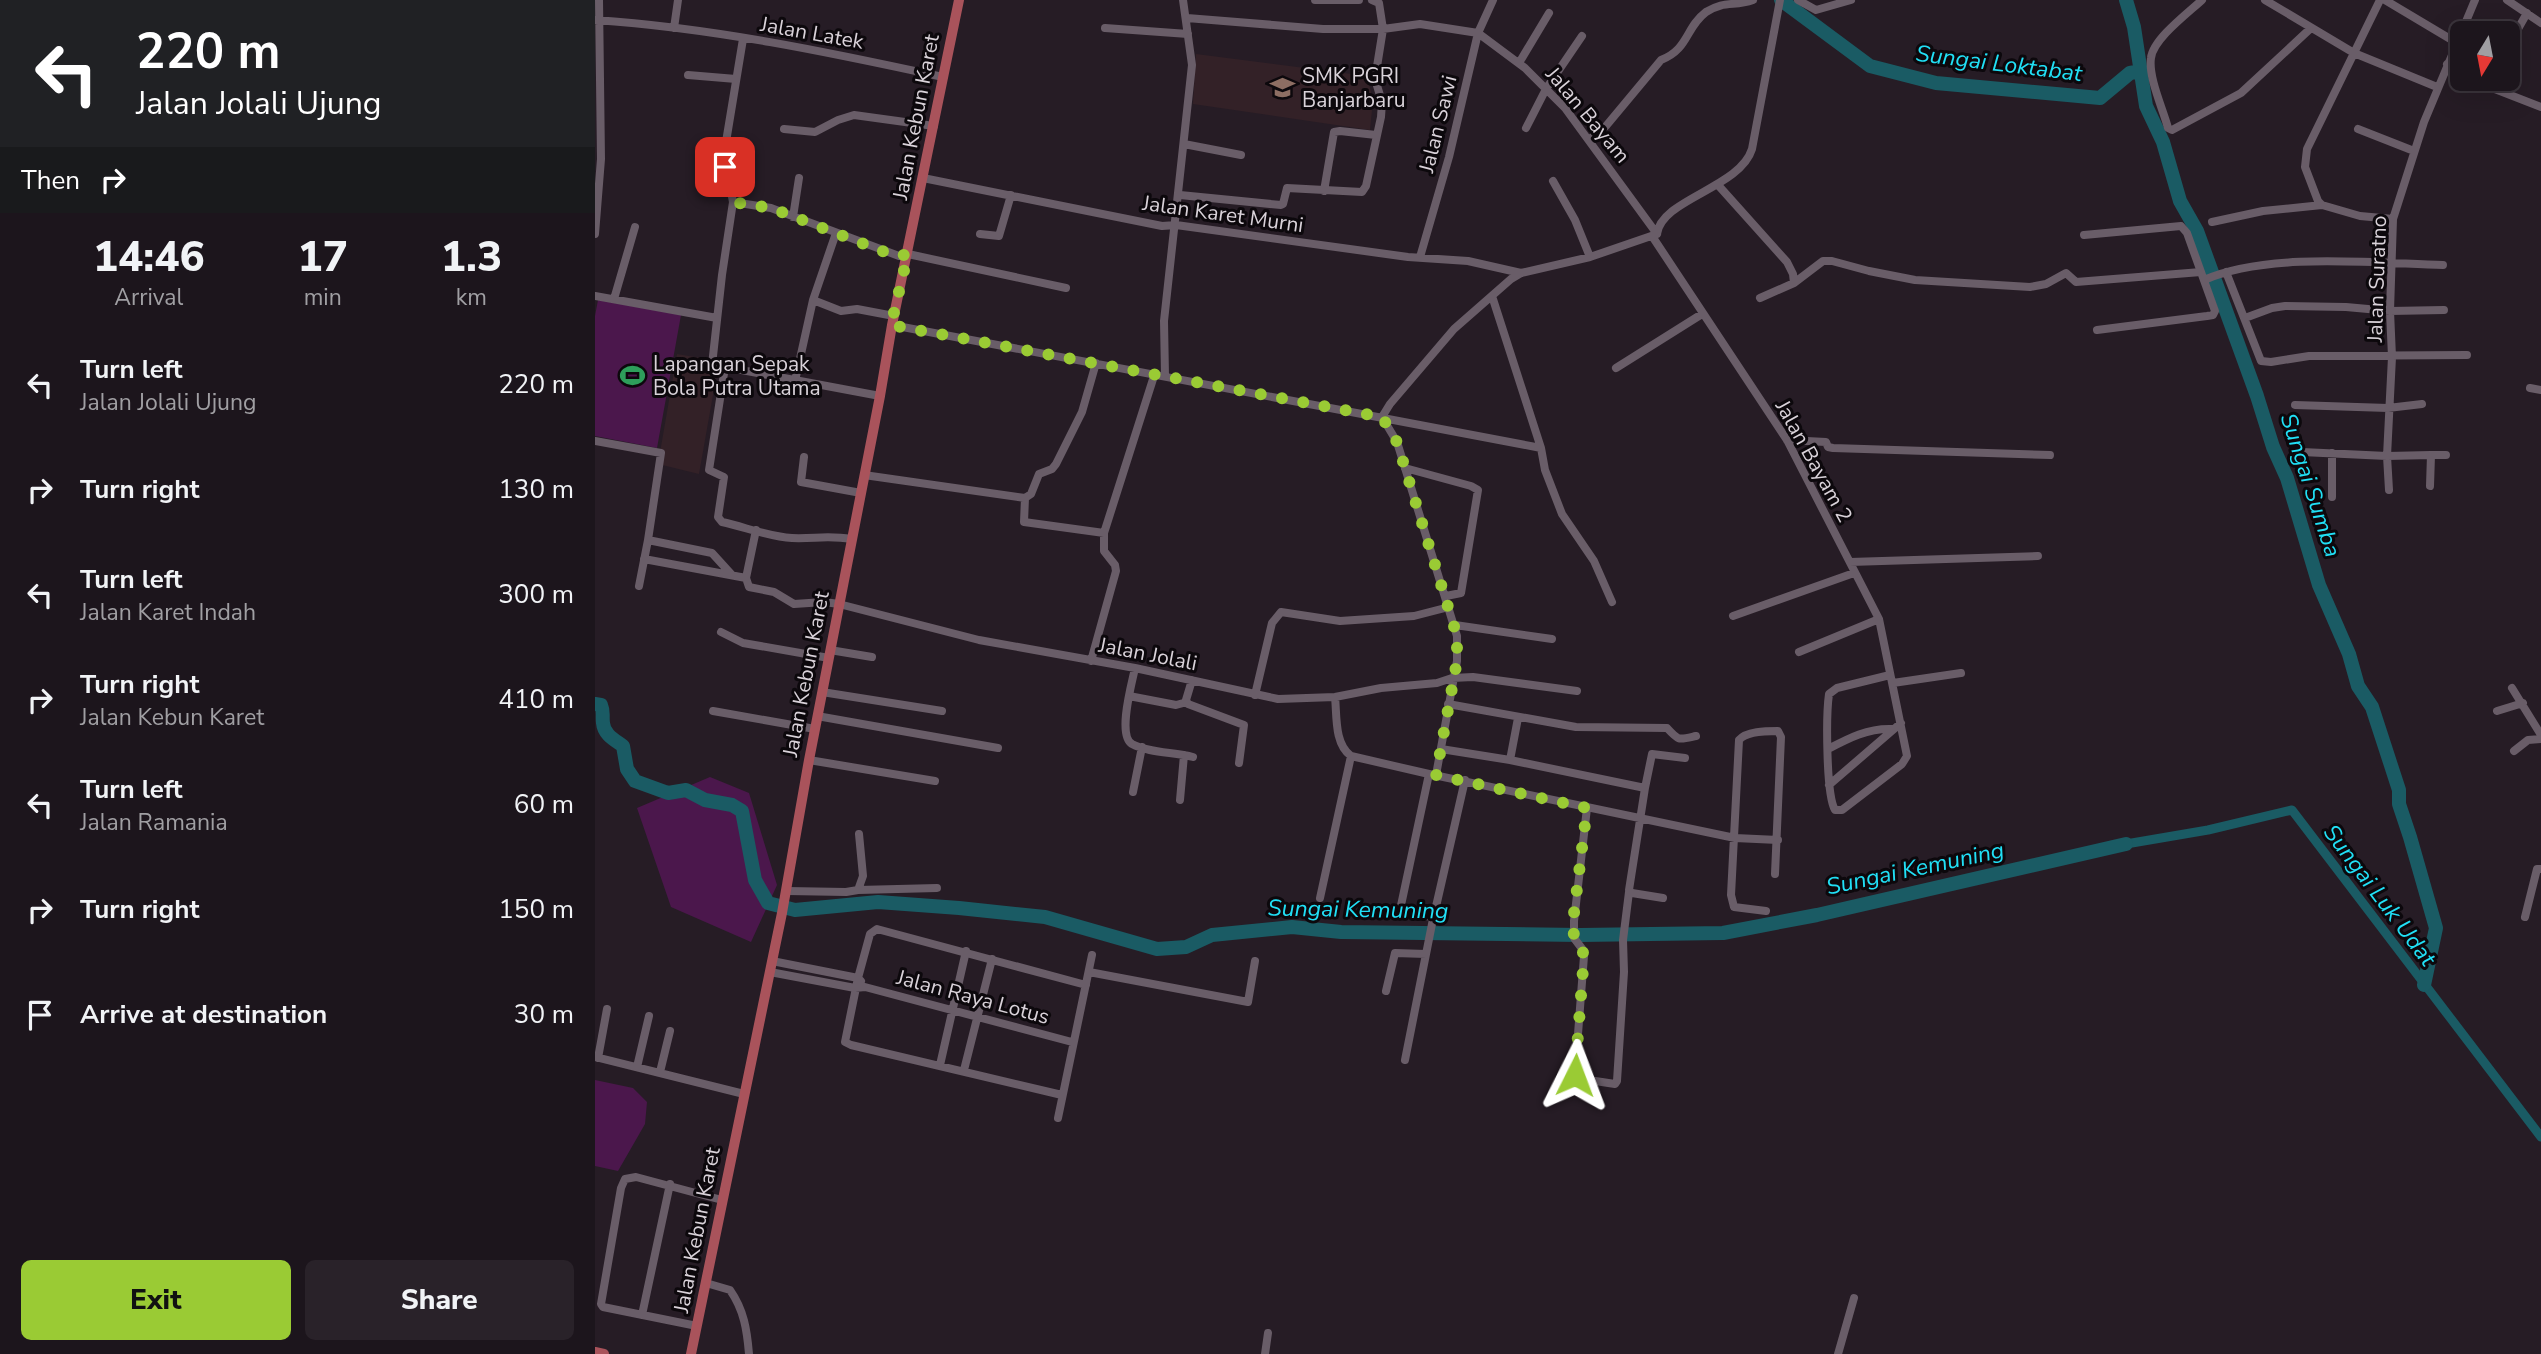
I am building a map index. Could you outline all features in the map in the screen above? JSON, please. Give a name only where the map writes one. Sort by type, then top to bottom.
[{"type":"main road","name":"Jalan Kebun Karet","points":[[691,1354],[786,895],[817,716],[893,321],[959,0]]},
{"type":"main road","points":[[595,1352],[604,1354]]},
{"type":"street","points":[[595,234],[601,174],[598,136],[599,0]]},
{"type":"street","points":[[674,28],[678,0]]},
{"type":"street","points":[[1165,376],[1164,321],[1180,195],[1192,65],[1183,0]]},
{"type":"street","points":[[1315,0],[1359,0]]},
{"type":"street","points":[[1180,195],[1281,205],[1287,188],[1362,192],[1366,186],[1382,102],[1375,79],[1383,29],[1379,3],[1372,0]]},
{"type":"street","name":"Jalan Sawi","points":[[1420,257],[1449,157],[1478,33],[1493,0]]},
{"type":"street","points":[[1590,139],[1606,127],[1661,60],[1674,55],[1680,49],[1703,15],[1719,4],[1753,0]]},
{"type":"street","points":[[1798,0],[1816,10],[1851,0]]},
{"type":"street","points":[[2202,0],[2158,41],[2151,58],[2151,69],[2168,128],[2172,130],[2242,93],[2311,28]]},
{"type":"street","points":[[2265,0],[2354,53],[2437,88]]},
{"type":"street","points":[[2322,205],[2308,178],[2305,159],[2329,102],[2379,0]]},
{"type":"street","points":[[2385,0],[2450,39]]},
{"type":"street","name":"Jalan Suratno","points":[[2466,21],[2475,0]]},
{"type":"street","points":[[2507,0],[2541,23]]},
{"type":"street","points":[[1382,417],[1454,329],[1511,279],[1521,273],[1590,257],[1654,235],[1670,213],[1697,194],[1718,185],[1749,158],[1779,3]]},
{"type":"street","points":[[1519,63],[1549,13]]},
{"type":"street","points":[[2520,24],[2526,13]]},
{"type":"street","points":[[1187,18],[1323,29],[1383,29],[1420,24],[1478,33]]},
{"type":"street","name":"Jalan Latek","points":[[597,21],[674,28],[802,47],[943,77]]},
{"type":"street","points":[[1105,28],[1188,34]]},
{"type":"street","name":"Jalan Bayam","points":[[1478,33],[1519,63],[1565,108],[1590,139],[1654,235]]},
{"type":"street","points":[[1526,128],[1546,89],[1582,36]]},
{"type":"street","points":[[743,39],[724,154],[733,202],[712,365],[880,396]]},
{"type":"street","name":"Jalan Suratno","points":[[2389,490],[2387,456],[2392,357],[2390,312],[2393,219],[2414,151],[2450,58]]},
{"type":"street","points":[[688,75],[737,79]]},
{"type":"street","points":[[2500,91],[2541,107]]},
{"type":"street","points":[[784,129],[815,132],[854,115],[934,126]]},
{"type":"street","points":[[2358,129],[2414,151]]},
{"type":"street","points":[[1324,191],[1334,132],[1376,135]]},
{"type":"street","points":[[1184,144],[1241,155]]},
{"type":"street","points":[[793,217],[799,178]]},
{"type":"street","name":"Jalan Karet Murni","points":[[923,178],[1162,226],[1175,225],[1468,261],[1521,273]]},
{"type":"street","points":[[1553,181],[1575,220],[1590,257]]},
{"type":"street","points":[[1718,185],[1787,262],[1794,283]]},
{"type":"street","points":[[980,234],[999,236],[1011,195]]},
{"type":"street","points":[[733,202],[765,206],[890,254],[908,254],[1066,288]]},
{"type":"street","points":[[2212,222],[2263,211],[2322,205],[2360,216],[2393,219]]},
{"type":"street","points":[[2084,235],[2181,226],[2187,233],[2215,311],[2213,315],[2097,330]]},
{"type":"street","points":[[614,299],[635,227]]},
{"type":"street","points":[[795,381],[813,300],[836,233]]},
{"type":"street","name":"Jalan Bayam 2","points":[[1654,235],[1702,314],[1787,440],[1879,619],[1907,752],[1902,764],[1840,811],[1833,809],[1829,785]]},
{"type":"street","points":[[1760,298],[1794,283],[1822,261],[1915,280],[2030,287],[2046,284],[2066,273],[2076,282],[2204,276],[2321,261],[2443,265]]},
{"type":"street","points":[[2224,273],[2261,361],[2309,356],[2467,355]]},
{"type":"street","points":[[595,296],[717,318]]},
{"type":"street","points":[[1492,296],[1541,448],[1545,470],[1562,514],[1594,561],[1612,602]]},
{"type":"street","points":[[813,300],[841,311],[857,309],[893,321],[1154,376],[1541,448]]},
{"type":"street","points":[[2245,318],[2285,306],[2346,307],[2390,312],[2444,310]]},
{"type":"street","points":[[1616,368],[1702,314]]},
{"type":"street","points":[[864,475],[1025,498],[1031,494],[1039,474],[1052,469],[1056,464],[1082,412],[1096,363]]},
{"type":"street","points":[[725,366],[709,470],[725,477],[718,517],[720,521],[793,538],[828,536],[851,539]]},
{"type":"street","points":[[1091,661],[1116,571],[1115,565],[1104,551],[1104,533],[1154,376]]},
{"type":"street","points":[[2530,388],[2541,390]]},
{"type":"street","points":[[2295,405],[2388,408],[2421,404]]},
{"type":"street","points":[[1382,417],[1397,442],[1455,625],[1458,650],[1441,749],[1432,775],[1400,910],[1433,921]]},
{"type":"street","points":[[1787,440],[1826,442],[1828,447],[1833,448],[2050,455]]},
{"type":"street","points":[[595,441],[661,453],[639,586]]},
{"type":"street","points":[[2302,452],[2387,456],[2446,455]]},
{"type":"street","points":[[2332,453],[2332,497]]},
{"type":"street","points":[[2430,486],[2431,455]]},
{"type":"street","points":[[804,457],[801,482],[860,493]]},
{"type":"street","points":[[1405,468],[1478,490],[1461,593],[1446,596]]},
{"type":"street","points":[[1025,498],[1024,522],[1104,533]]},
{"type":"street","points":[[644,559],[746,578],[756,530]]},
{"type":"street","points":[[648,540],[712,553],[731,575]]},
{"type":"street","points":[[1850,562],[2038,556]]},
{"type":"street","points":[[1733,616],[1854,573]]},
{"type":"street","name":"Jalan Jolali","points":[[746,578],[749,587],[774,592],[795,604],[839,604],[979,640],[1135,668],[1278,699],[1335,697],[1381,688],[1473,677],[1577,691]]},
{"type":"street","points":[[1255,695],[1272,623],[1281,612],[1340,621],[1414,616],[1449,607]]},
{"type":"street","points":[[1799,652],[1879,619]]},
{"type":"street","points":[[1455,625],[1552,639]]},
{"type":"street","points":[[721,632],[743,643],[871,657]]},
{"type":"street","points":[[1135,668],[1124,725],[1127,739],[1142,747],[1188,756],[1179,800]]},
{"type":"street","points":[[1829,785],[1828,704],[1831,691],[1892,679],[1961,673]]},
{"type":"street","points":[[1187,702],[1192,680]]},
{"type":"street","points":[[2512,688],[2541,737],[2528,740],[2514,751]]},
{"type":"street","points":[[822,692],[942,711]]},
{"type":"street","points":[[1129,696],[1177,705],[1187,702],[1244,725],[1238,763]]},
{"type":"street","points":[[1335,697],[1339,738],[1342,746],[1351,755],[1432,775],[1735,838],[1778,840]]},
{"type":"street","points":[[2497,711],[2523,703]]},
{"type":"street","points":[[1448,704],[1583,727],[1667,728],[1680,740],[1696,736]]},
{"type":"street","points":[[713,711],[815,729]]},
{"type":"street","points":[[817,716],[998,748]]},
{"type":"street","points":[[1510,760],[1518,718]]},
{"type":"street","points":[[1829,785],[1901,723]]},
{"type":"street","points":[[1828,749],[1862,733],[1892,729]]},
{"type":"street","points":[[1766,911],[1734,907],[1732,904],[1739,740],[1747,734],[1771,731],[1778,732],[1781,737],[1775,874]]},
{"type":"street","points":[[1133,792],[1142,747]]},
{"type":"street","points":[[1441,749],[1510,760],[1645,788]]},
{"type":"street","points":[[1587,808],[1573,921],[1574,937],[1584,956],[1575,1073],[1582,1079],[1615,1084],[1623,997],[1624,924],[1652,754],[1685,758]]},
{"type":"street","points":[[1320,898],[1351,755]]},
{"type":"street","points":[[809,760],[935,781]]},
{"type":"street","points":[[1405,1060],[1428,942],[1465,780]]},
{"type":"street","points":[[858,890],[863,876],[859,834]]},
{"type":"street","points":[[2525,917],[2536,872],[2538,868],[2541,869]]},
{"type":"street","points":[[786,895],[937,888]]},
{"type":"street","points":[[1629,891],[1663,898]]},
{"type":"street","points":[[1062,1096],[845,1042],[860,988],[858,978],[870,934],[877,929],[1086,985]]},
{"type":"street","points":[[940,1065],[966,951]]},
{"type":"street","points":[[1386,991],[1395,953],[1426,954]]},
{"type":"street","points":[[1058,1118],[1092,955]]},
{"type":"street","points":[[964,1070],[992,959]]},
{"type":"street","points":[[1089,971],[1248,1002],[1255,961]]},
{"type":"street","points":[[771,967],[858,978]]},
{"type":"street","name":"Jalan Raya Lotus","points":[[771,967],[953,1009],[1072,1042]]},
{"type":"street","points":[[607,1009],[596,1058],[744,1094]]},
{"type":"street","points":[[637,1067],[649,1016]]},
{"type":"street","points":[[660,1072],[670,1031]]},
{"type":"street","points":[[697,1326],[603,1307],[601,1304],[621,1188],[625,1179],[629,1178],[670,1184],[722,1200]]},
{"type":"street","points":[[642,1315],[670,1184]]},
{"type":"street","points":[[706,1283],[730,1290],[739,1302],[749,1354]]},
{"type":"street","points":[[1838,1354],[1854,1298]]},
{"type":"street","points":[[1265,1354],[1268,1333]]},
{"type":"shaded area","name":"SMK PGRI Banjarbaru","points":[[1196,54],[1367,76],[1373,100],[1370,130],[1193,104]]},
{"type":"shaded area","name":"Lapangan Sepak Bola Putra Utama","points":[[598,300],[681,315],[657,448],[595,436],[595,316]]},
{"type":"shaded area","points":[[677,354],[719,361],[699,474],[658,464]]},
{"type":"shaded area","points":[[710,777],[749,793],[777,885],[751,942],[671,907],[637,808]]},
{"type":"shaded area","points":[[595,1080],[633,1088],[647,1102],[645,1124],[618,1171],[595,1166]]},
{"type":"waterway","name":"Sungai Loktabat","points":[[1781,0],[1870,66],[1936,83],[2100,98],[2130,73],[2141,71]]},
{"type":"waterway","name":"Sungai Sumba","points":[[2126,0],[2134,27],[2146,106],[2163,142],[2180,201],[2197,231],[2273,447],[2287,478],[2319,585],[2349,654],[2358,686],[2372,707],[2399,790],[2399,804],[2436,928],[2424,985]]},
{"type":"waterway","name":"Sungai Kemuning","points":[[595,704],[601,705],[605,731],[623,746],[627,769],[635,781],[668,793],[686,790],[705,800],[732,805],[742,811],[755,880],[768,903],[795,910],[878,902],[1045,917],[1157,949],[1186,947],[1212,935],[1292,927],[1341,932],[1580,935],[1723,933],[1817,915],[2126,844]]},
{"type":"waterway","name":"Sungai Luk Udat","points":[[2126,844],[2208,830],[2292,810],[2541,1137]]},
{"type":"place","name":"SMK PGRI Banjarbaru","points":[[1282,88]]},
{"type":"place","name":"Lapangan Sepak Bola Putra Utama","points":[[633,376]]},
{"type":"route","points":[[725,167],[733,202],[765,206],[890,254],[908,254],[891,325],[1382,417],[1397,442],[1457,636],[1457,661],[1436,775],[1587,808],[1573,921],[1574,937],[1584,956],[1575,1075]]}]
